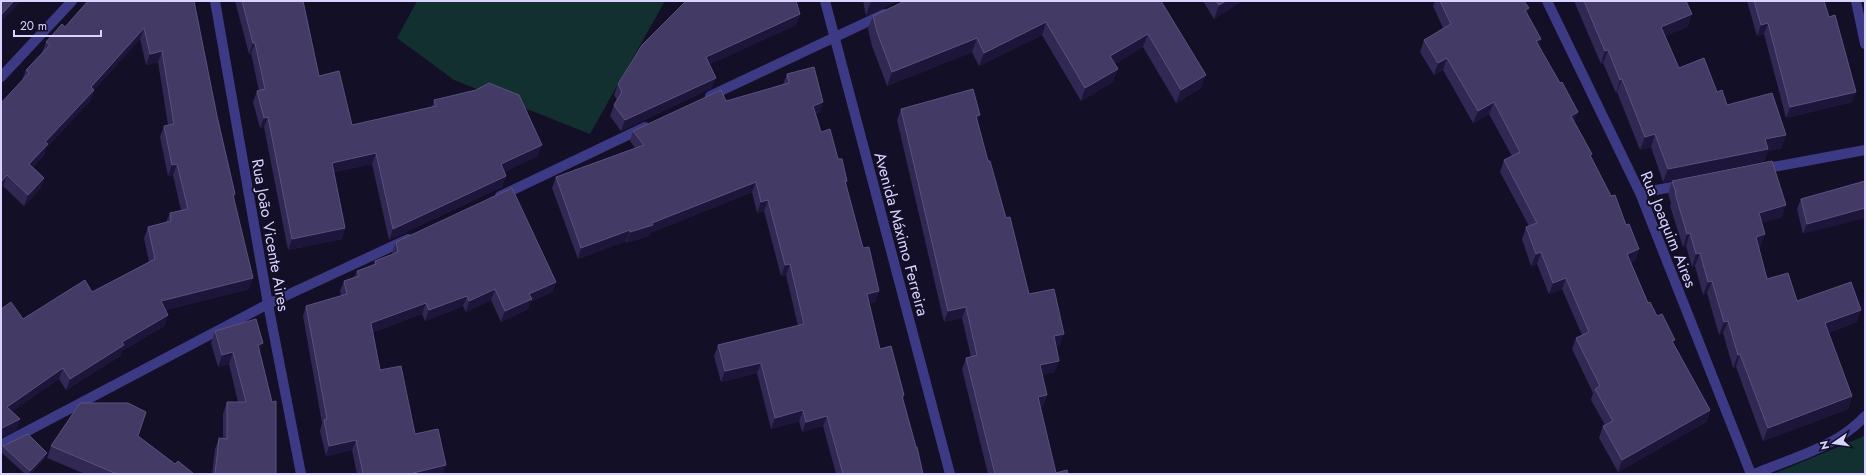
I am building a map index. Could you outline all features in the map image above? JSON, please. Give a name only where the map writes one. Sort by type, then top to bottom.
[{"type":"street","points":[[1,77],[72,1]]},
{"type":"street","name":"Rua João Vicente Aires","points":[[215,1],[268,304],[301,474]]},
{"type":"street","name":"Avenida Máximo Ferreira","points":[[825,1],[950,474]]},
{"type":"street","name":"Rua Joaquim Aires","points":[[1547,1],[1640,194],[1753,474]]},
{"type":"street","points":[[1856,1],[1865,44]]},
{"type":"street","points":[[699,102],[891,11]]},
{"type":"street","points":[[492,200],[656,122]]},
{"type":"street","points":[[1756,170],[1865,150]]},
{"type":"street","points":[[1640,194],[1694,182]]},
{"type":"street","points":[[1,445],[268,304],[420,233]]},
{"type":"street","points":[[1753,474],[1823,446],[1840,437],[1865,416]]},
{"type":"green space","points":[[417,1],[665,1],[590,134],[454,80],[397,38]]},
{"type":"green space","points":[[1865,434],[1865,474],[1773,474],[1862,437]]},
{"type":"building","points":[[1,1],[14,1],[1,15]]},
{"type":"building","points":[[88,1],[194,1],[217,116],[235,194],[233,195],[253,278],[161,301],[168,315],[122,342],[124,345],[70,379],[63,368],[7,407],[20,419],[2,428],[1,430],[1,309],[11,302],[23,319],[85,280],[92,292],[155,259],[148,227],[171,221],[170,213],[188,209],[177,164],[172,165],[164,126],[174,124],[162,51],[150,54],[144,28],[91,87],[94,90],[45,142],[48,144],[29,164],[44,178],[28,195],[7,175],[1,182],[1,103],[29,73],[26,70],[50,45],[46,42],[62,24],[65,27]]},
{"type":"building","points":[[242,1],[303,1],[319,76],[339,71],[352,125],[436,106],[434,100],[476,90],[489,83],[519,95],[542,145],[501,164],[506,176],[393,229],[376,153],[332,163],[345,228],[292,239],[268,117],[264,118],[257,91],[265,89],[255,43],[253,43]]},
{"type":"building","points":[[686,1],[796,1],[800,14],[706,57],[716,78],[625,120],[614,105],[622,92],[618,84],[642,45]]},
{"type":"building","points":[[905,1],[1161,1],[1206,75],[1181,90],[1148,34],[1110,56],[1118,69],[1085,88],[1046,22],[984,53],[977,38],[892,72],[877,32],[873,16]]},
{"type":"building","points":[[1216,1],[1226,1],[1219,5]]},
{"type":"building","points":[[1440,1],[1524,1],[1529,8],[1525,10],[1541,39],[1536,41],[1560,83],[1562,82],[1578,112],[1571,116],[1592,154],[1590,155],[1611,196],[1615,195],[1626,225],[1629,224],[1639,249],[1627,254],[1648,303],[1650,302],[1657,316],[1662,314],[1675,340],[1672,341],[1710,410],[1622,460],[1603,426],[1613,421],[1595,389],[1600,386],[1576,338],[1589,332],[1566,278],[1553,283],[1541,252],[1536,254],[1526,227],[1537,223],[1504,160],[1520,152],[1494,102],[1478,111],[1447,58],[1438,63],[1424,40],[1451,24]]},
{"type":"building","points":[[1584,1],[1686,1],[1692,14],[1661,27],[1679,68],[1704,58],[1717,92],[1722,90],[1727,105],[1772,93],[1786,135],[1765,139],[1768,149],[1668,169],[1655,134],[1645,137],[1622,79],[1620,80],[1608,50],[1605,51]]},
{"type":"building","points":[[1754,1],[1824,1],[1829,17],[1835,15],[1856,92],[1790,107],[1768,23],[1761,25]]},
{"type":"building","points":[[814,67],[823,102],[813,106],[821,132],[830,129],[838,159],[842,159],[847,181],[845,181],[863,248],[869,247],[879,291],[867,294],[880,349],[891,346],[904,395],[902,396],[917,447],[923,474],[843,474],[827,416],[806,422],[803,410],[775,418],[761,363],[725,371],[718,345],[804,324],[790,264],[785,265],[768,200],[761,202],[756,182],[652,223],[653,225],[630,232],[630,230],[581,248],[556,177],[644,145],[633,131],[721,90],[726,101],[789,83],[787,74]]},
{"type":"building","points":[[973,89],[980,115],[976,116],[988,161],[990,161],[1006,218],[1010,217],[1029,294],[1054,289],[1064,334],[1054,336],[1059,361],[1040,365],[1047,395],[1038,397],[1056,473],[1067,470],[1068,474],[995,474],[966,358],[977,355],[966,307],[948,311],[901,109]]},
{"type":"building","points":[[1772,161],[1786,205],[1759,213],[1765,234],[1756,237],[1767,279],[1788,273],[1797,301],[1851,282],[1861,310],[1825,323],[1852,396],[1768,428],[1740,354],[1738,355],[1728,321],[1724,322],[1712,281],[1708,282],[1700,253],[1696,254],[1690,233],[1687,234],[1672,181]]},
{"type":"building","points":[[1865,181],[1865,208],[1807,224],[1801,199]]},
{"type":"building","points":[[512,188],[556,282],[529,294],[532,299],[505,311],[495,289],[469,301],[467,296],[429,310],[426,303],[371,323],[380,370],[401,366],[415,434],[438,429],[446,465],[413,474],[363,474],[356,440],[329,446],[324,420],[327,419],[306,306],[347,294],[344,281],[359,276],[357,271],[376,264],[375,261],[398,252],[396,242]]},
{"type":"building","points":[[256,319],[263,343],[258,345],[272,402],[276,401],[276,474],[215,474],[219,438],[227,439],[227,402],[246,402],[233,352],[222,355],[215,331]]},
{"type":"building","points":[[80,403],[128,403],[146,412],[138,436],[175,464],[178,461],[194,474],[117,474],[51,446]]},
{"type":"building","points":[[28,434],[47,453],[30,471],[3,446]]}]
